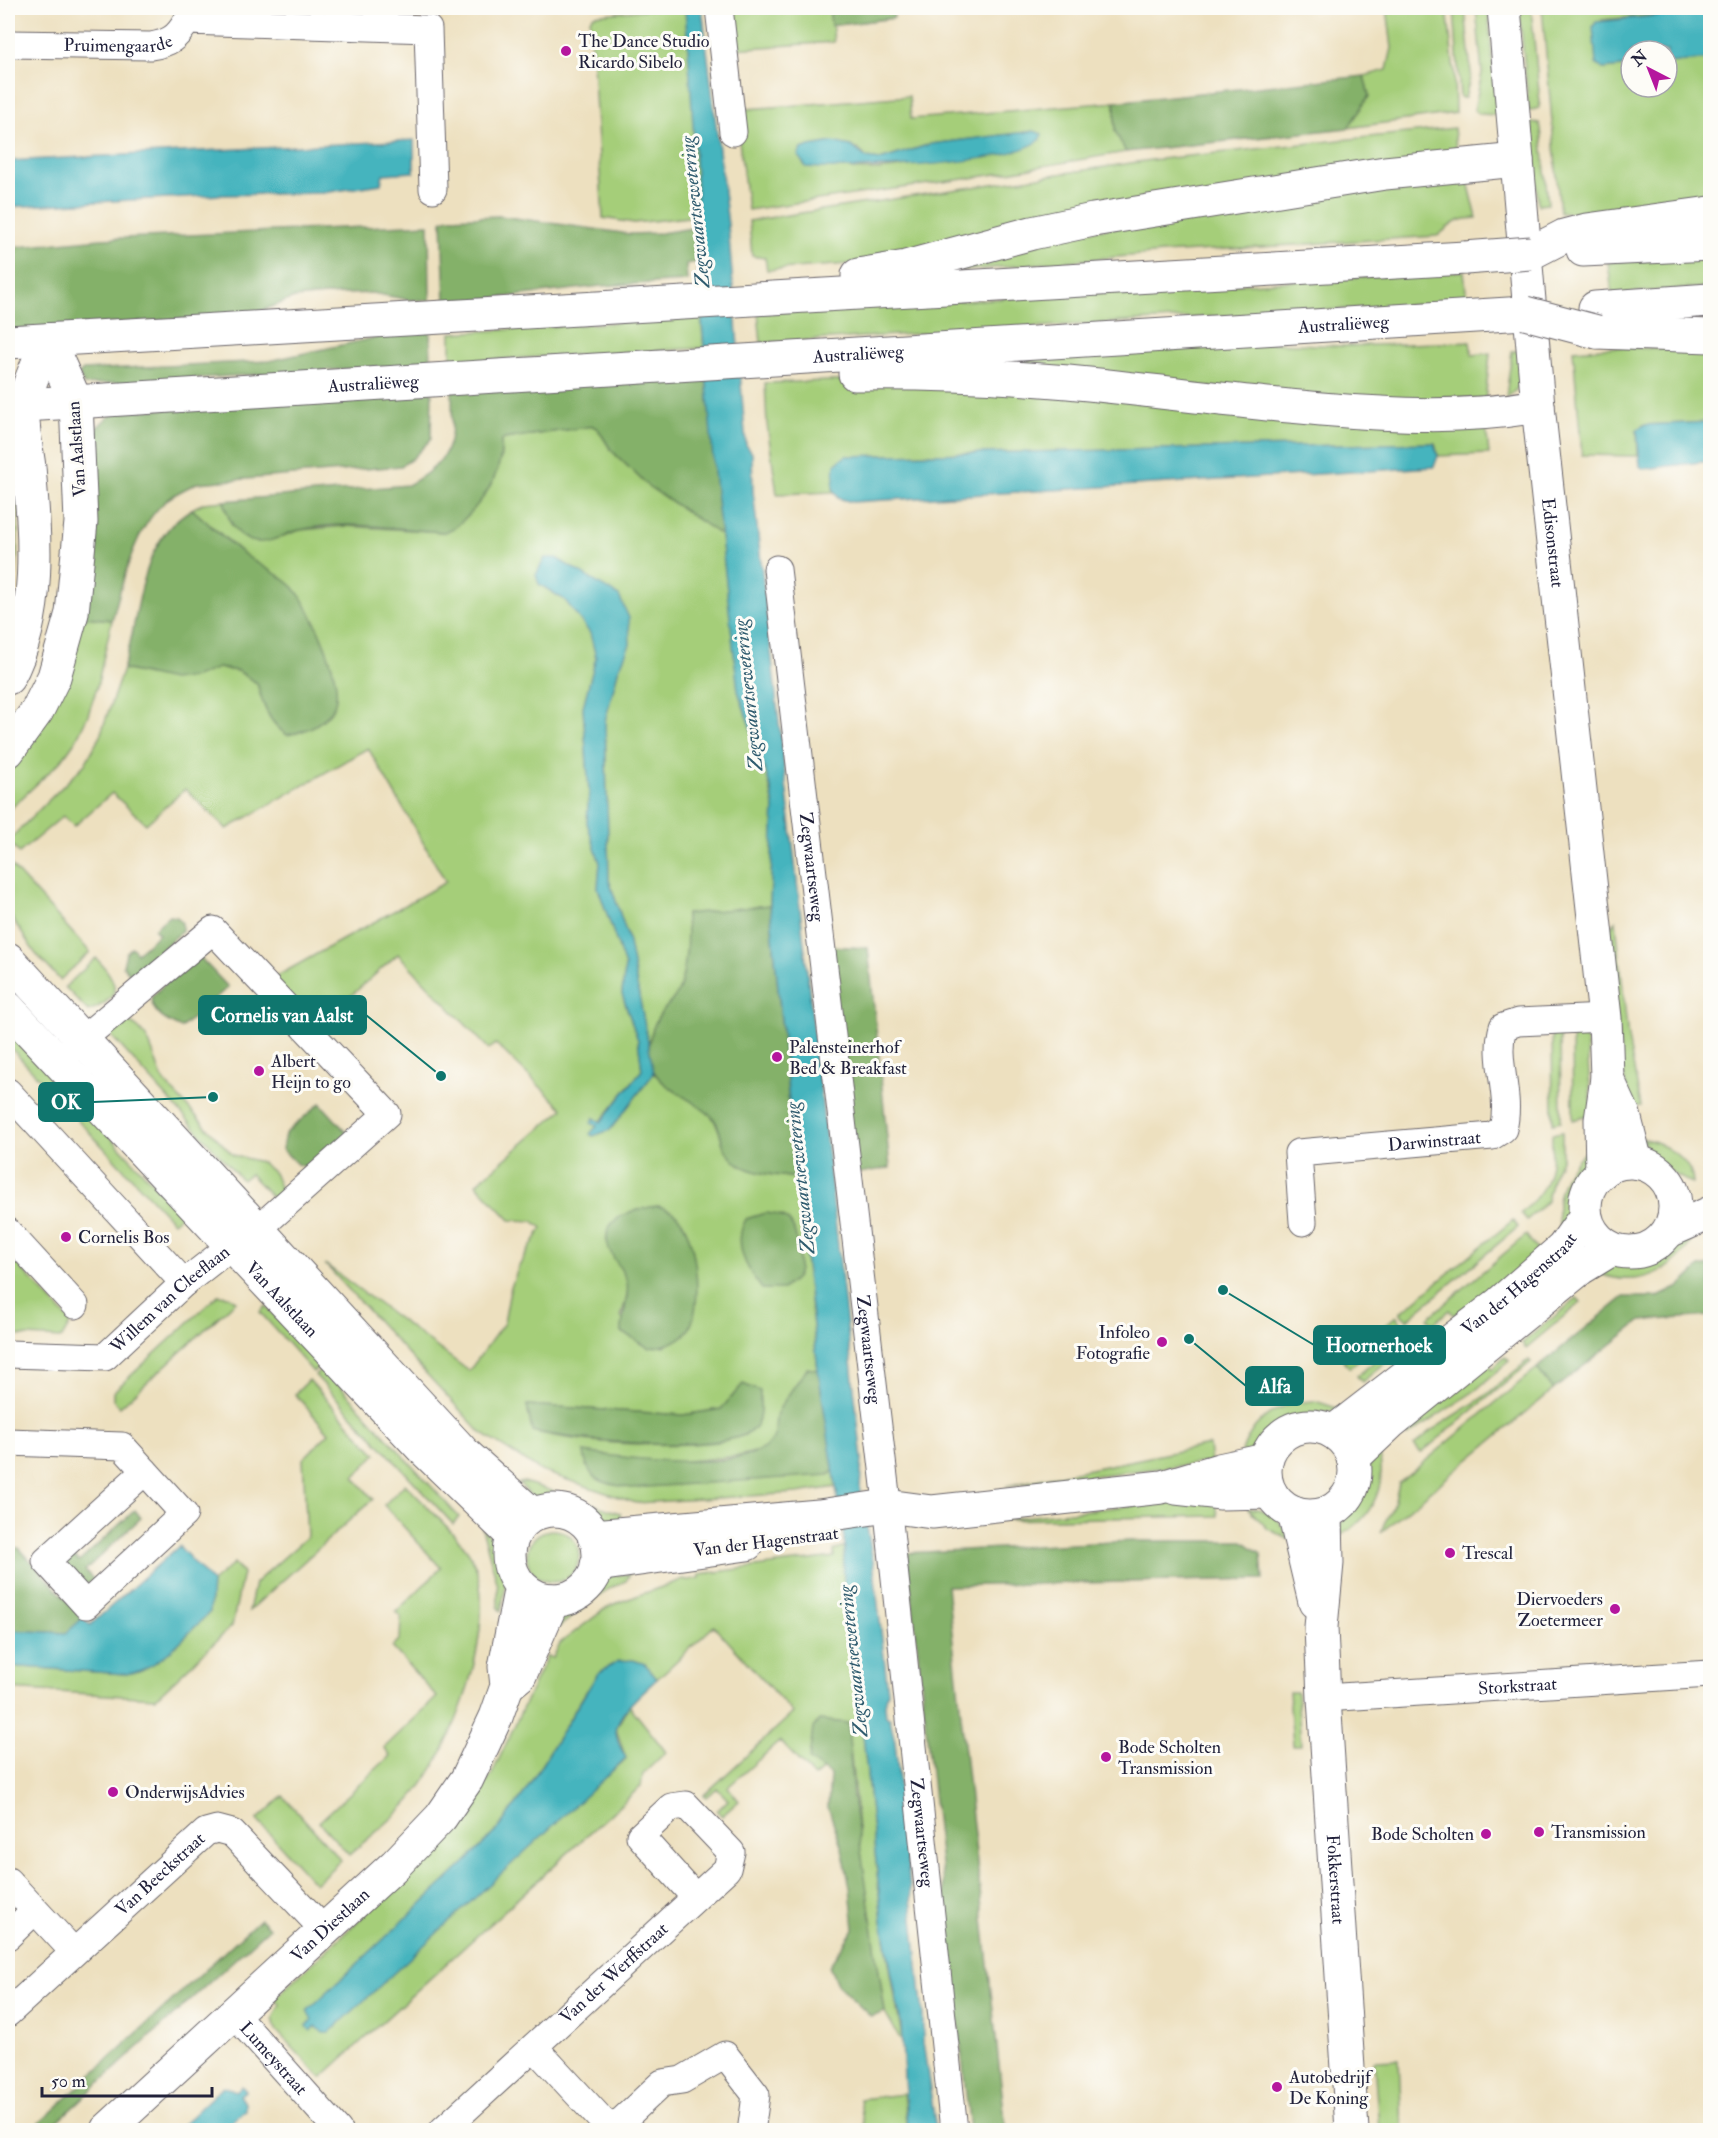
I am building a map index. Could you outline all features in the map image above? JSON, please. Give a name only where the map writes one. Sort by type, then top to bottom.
[{"type":"street","points":[[719,8],[733,132]]},
{"type":"street","name":"Edisonstraat","points":[[1504,8],[1538,406],[1605,1018],[1607,1078],[1601,1120],[1602,1172]]},
{"type":"street","name":"Pruimengaarde","points":[[8,44],[151,46],[166,44],[178,36],[188,14],[398,18],[428,29],[433,189]]},
{"type":"street","points":[[778,298],[829,279],[906,267],[1020,235],[1093,220],[1385,173],[1517,160]]},
{"type":"street","points":[[8,342],[1531,253],[1710,213]]},
{"type":"street","points":[[1588,240],[1710,244]]},
{"type":"street","points":[[1596,320],[1710,300]]},
{"type":"street","name":"Australiëweg","points":[[15,406],[1470,315],[1525,313],[1596,320]]},
{"type":"street","points":[[1596,320],[1710,336]]},
{"type":"street","points":[[8,678],[21,654],[30,610],[32,579],[33,521],[15,406],[48,340]]},
{"type":"street","name":"Van Aalstlaan","points":[[8,752],[37,711],[54,677],[72,613],[81,522],[76,402],[48,340]]},
{"type":"street","points":[[778,358],[828,374],[916,373],[1067,382],[1239,402],[1402,416],[1502,412],[1538,406]]},
{"type":"street","name":"Zegwaartseweg","points":[[777,568],[882,1517],[954,2130]]},
{"type":"street","points":[[57,1060],[213,930],[387,1114],[258,1229]]},
{"type":"street","name":"Van Aalstlaan","points":[[8,958],[464,1453],[523,1526]]},
{"type":"street","name":"Van Aalstlaan","points":[[8,1008],[422,1448],[523,1526]]},
{"type":"street","name":"Darwinstraat","points":[[1303,1222],[1298,1153],[1492,1136],[1503,1129],[1508,1112],[1498,1043],[1503,1027],[1518,1022],[1605,1018]]},
{"type":"street","name":"Edisonstraat","points":[[1607,1078],[1624,1115],[1636,1162]]},
{"type":"street","points":[[8,1092],[184,1283]]},
{"type":"street","points":[[1669,1231],[1675,1208],[1670,1186],[1656,1170],[1636,1162],[1618,1164],[1602,1172],[1587,1192],[1586,1217],[1595,1236],[1612,1249],[1628,1253],[1644,1251],[1658,1243],[1669,1231],[1710,1213]]},
{"type":"street","points":[[1670,1186],[1710,1191]]},
{"type":"street","name":"Van der Hagenstraat","points":[[1333,1432],[1500,1303],[1563,1248],[1586,1217]]},
{"type":"street","name":"Willem van Cleeflaan","points":[[8,1354],[105,1357],[184,1283],[230,1246],[258,1229]]},
{"type":"street","points":[[8,1232],[75,1305]]},
{"type":"street","name":"Van der Hagenstraat","points":[[1353,1458],[1390,1423],[1581,1268],[1612,1249]]},
{"type":"street","points":[[1317,1426],[1333,1432],[1346,1442],[1353,1458],[1355,1475],[1351,1491],[1340,1505],[1326,1514],[1310,1516],[1294,1514],[1280,1505],[1270,1492],[1265,1477],[1266,1460],[1272,1445],[1292,1429],[1317,1426]]},
{"type":"street","points":[[8,1442],[122,1446],[145,1471],[184,1514],[86,1605],[46,1561],[145,1471]]},
{"type":"street","name":"Van der Hagenstraat","points":[[596,1550],[1162,1487],[1219,1470],[1266,1460]]},
{"type":"street","name":"Van der Hagenstraat","points":[[1162,1487],[1221,1493],[1270,1492]]},
{"type":"street","points":[[544,1511],[568,1512],[583,1522],[596,1550],[593,1576],[576,1594],[553,1600],[536,1596],[522,1586],[515,1578],[508,1557],[523,1526],[544,1511]]},
{"type":"street","name":"Fokkerstraat","points":[[1294,1514],[1321,1627]]},
{"type":"street","name":"Fokkerstraat","points":[[1326,1514],[1327,1563],[1321,1627],[1352,2130]]},
{"type":"street","name":"Van Diestlaan","points":[[108,2130],[325,1931],[441,1817],[467,1779],[496,1717],[507,1686],[505,1667],[522,1586]]},
{"type":"street","name":"Van Diestlaan","points":[[507,1686],[520,1676],[553,1600]]},
{"type":"street","name":"Storkstraat","points":[[1324,1698],[1710,1674]]},
{"type":"street","name":"Van Beeckstraat","points":[[8,2013],[206,1832],[217,1829],[232,1833],[325,1931]]},
{"type":"street","points":[[8,1881],[74,1952]]},
{"type":"street","name":"Van der Werffstraat","points":[[443,2130],[695,1897]]},
{"type":"street","points":[[8,1936],[34,1911]]},
{"type":"street","name":"Lumeystraat","points":[[235,2015],[338,2130]]},
{"type":"street","points":[[534,2047],[612,2130],[662,2083],[682,2080],[725,2055],[756,2095],[752,2125]]},
{"type":"green space","points":[[660,8],[685,8],[697,160],[697,216],[634,223],[603,218],[590,19],[594,15]]},
{"type":"green space","points":[[730,8],[831,8],[834,42],[734,49]]},
{"type":"green space","points":[[829,8],[893,8],[894,18],[831,26]]},
{"type":"green space","points":[[1387,8],[1447,8],[1454,72],[1455,113],[1348,128],[1369,96],[1364,76],[1387,70],[1392,48]]},
{"type":"green space","points":[[1454,8],[1465,8],[1471,74],[1465,98],[1460,98]]},
{"type":"green space","points":[[1476,8],[1488,8],[1497,115],[1479,114],[1474,110],[1482,73]]},
{"type":"green space","points":[[1519,8],[1531,8],[1540,103],[1539,108],[1529,111]]},
{"type":"green space","points":[[1542,8],[1710,8],[1710,10],[1602,20],[1603,69],[1619,67],[1619,99],[1679,99],[1679,62],[1710,59],[1710,200],[1606,213],[1560,213]]},
{"type":"green space","points":[[1364,76],[1369,96],[1348,128],[1126,152],[1115,131],[1115,102]]},
{"type":"green space","points":[[909,96],[911,119],[1115,102],[1115,131],[1126,152],[978,177],[748,210],[735,110]],"holes":[[[1021,133],[937,159],[872,170],[840,166],[801,149],[816,145],[858,149],[867,158],[880,160],[931,144]]]},
{"type":"green space","points":[[1531,122],[1539,123],[1541,128],[1548,204],[1538,205]]},
{"type":"green space","points":[[1454,128],[1457,158],[890,261],[767,270],[765,258],[752,256],[749,221],[1151,160]]},
{"type":"green space","points":[[1466,173],[1477,218],[1458,221],[1437,236],[1163,253],[911,275],[1031,240]]},
{"type":"green space","points":[[500,216],[630,234],[661,233],[699,227],[699,232],[695,236],[697,262],[686,264],[687,281],[601,286],[445,304],[442,221],[448,218]]},
{"type":"green space","points":[[429,224],[430,300],[410,300],[372,293],[326,295],[294,298],[251,315],[8,330],[8,248],[101,239]]},
{"type":"green space","points":[[1710,257],[1710,287],[1612,294],[1608,262]]},
{"type":"green space","points":[[1464,271],[1467,302],[761,343],[758,313]]},
{"type":"green space","points":[[701,317],[704,348],[451,362],[451,333]]},
{"type":"green space","points":[[401,332],[430,332],[431,364],[84,385],[79,374],[83,370],[269,361]]},
{"type":"green space","points":[[1470,342],[1472,355],[1490,353],[1485,402],[1423,404],[934,366],[1270,343],[1343,346]]},
{"type":"green space","points":[[1617,347],[1710,351],[1710,422],[1644,425],[1637,430],[1638,456],[1582,455],[1573,350]]},
{"type":"green space","points":[[1512,351],[1521,351],[1522,371],[1517,389],[1506,397]]},
{"type":"green space","points":[[706,375],[721,535],[648,486],[611,450],[598,429],[593,426],[504,439],[501,442],[501,455],[494,479],[480,502],[462,522],[452,530],[444,532],[335,525],[300,530],[270,541],[258,542],[245,538],[236,530],[225,507],[224,501],[408,485],[435,466],[448,447],[452,423],[452,391]]},
{"type":"green space","points":[[862,380],[1486,426],[1489,454],[1438,456],[1435,443],[847,456],[833,488],[834,492],[777,494],[767,424],[765,383]]},
{"type":"green space","points":[[432,392],[431,439],[412,459],[401,466],[197,483],[171,497],[156,511],[138,539],[112,620],[85,617],[92,432],[108,417],[118,412]]},
{"type":"green space","points":[[593,426],[598,429],[611,450],[648,486],[721,535],[728,596],[774,806],[770,905],[686,915],[687,959],[683,982],[674,1001],[654,1026],[649,1049],[628,938],[609,880],[605,721],[618,671],[630,644],[575,570],[557,558],[539,584],[565,600],[591,633],[596,658],[583,707],[589,791],[587,823],[600,863],[598,888],[625,966],[622,994],[638,1040],[642,1070],[600,1122],[594,1118],[597,1126],[593,1136],[610,1129],[654,1073],[707,1111],[716,1123],[728,1152],[734,1160],[763,1173],[796,1178],[818,1370],[807,1369],[777,1414],[776,1432],[771,1443],[762,1450],[739,1456],[668,1463],[631,1460],[585,1466],[829,1475],[834,1470],[836,1487],[797,1493],[636,1503],[541,1471],[481,1433],[325,1264],[469,1371],[504,1323],[510,1290],[519,1266],[542,1228],[533,1221],[510,1220],[476,1184],[563,1109],[496,1044],[489,1049],[398,954],[317,1026],[270,980],[446,882],[368,748],[227,829],[185,789],[146,824],[112,793],[74,826],[63,816],[19,853],[8,841],[85,764],[100,736],[123,669],[148,675],[195,677],[217,668],[238,671],[257,683],[267,712],[275,724],[287,735],[316,623],[294,588],[246,556],[192,509],[203,503],[224,501],[231,524],[250,540],[272,540],[300,530],[345,526],[444,532],[458,525],[470,511],[502,456],[501,442],[504,439]],"holes":[[[765,1213],[784,1217],[793,1228],[798,1253],[797,1276]],[[606,1238],[687,1332],[665,1346],[621,1317],[627,1295],[627,1282]],[[527,1405],[683,1415],[721,1409],[747,1434],[726,1440],[700,1443],[640,1444],[554,1436],[532,1431]]]},
{"type":"green space","points":[[8,446],[15,476],[18,528],[16,576],[8,585]]},
{"type":"green space","points":[[192,509],[241,552],[289,583],[309,611],[331,664],[336,697],[329,714],[313,726],[287,735],[275,724],[267,712],[257,683],[238,671],[218,668],[195,677],[172,680],[123,669],[151,560],[161,540],[174,523]]},
{"type":"green space","points":[[85,617],[112,620],[97,687],[88,715],[76,740],[61,761],[8,811],[8,765]]},
{"type":"green space","points":[[8,862],[90,952],[60,980],[35,953],[8,912]]},
{"type":"green space","points":[[770,905],[796,1178],[755,1172],[737,1163],[724,1147],[715,1121],[699,1106],[660,1079],[652,1067],[649,1052],[650,1037],[656,1022],[680,987],[686,951],[686,914]]},
{"type":"green space","points":[[169,916],[177,917],[182,923],[182,931],[137,972],[129,973],[123,966],[126,953],[132,947],[137,953],[159,934],[154,929]]},
{"type":"green space","points":[[1616,921],[1628,1038],[1641,1106],[1631,1107],[1622,1069],[1607,930]]},
{"type":"green space","points":[[828,946],[868,948],[890,1168],[854,1174]]},
{"type":"green space","points":[[195,952],[228,987],[181,1028],[157,1013],[151,998]]},
{"type":"green space","points":[[96,958],[110,975],[114,989],[108,1001],[88,1011],[65,987]]},
{"type":"green space","points":[[125,1021],[142,1031],[165,1083],[233,1155],[261,1162],[274,1173],[281,1189],[277,1202],[250,1174],[242,1180],[106,1030],[113,1023]]},
{"type":"green space","points":[[8,1025],[182,1215],[173,1222],[8,1045]]},
{"type":"green space","points":[[1552,1029],[1560,1029],[1561,1121],[1553,1123]]},
{"type":"green space","points":[[1572,1030],[1586,1032],[1592,1115],[1573,1120]]},
{"type":"green space","points":[[320,1103],[350,1136],[315,1168],[298,1165],[282,1149],[285,1134]]},
{"type":"green space","points":[[1562,1132],[1562,1157],[1552,1179],[1547,1201],[1527,1220],[1521,1213],[1538,1195],[1548,1178],[1552,1134]]},
{"type":"green space","points":[[1641,1138],[1658,1143],[1682,1159],[1691,1174],[1693,1183],[1677,1176],[1663,1165]]},
{"type":"green space","points":[[1594,1145],[1586,1170],[1574,1189],[1571,1213],[1561,1233],[1558,1207],[1562,1183],[1575,1162]]},
{"type":"green space","points":[[658,1206],[676,1215],[687,1230],[694,1259],[697,1293],[692,1322],[687,1332],[674,1341],[649,1348],[622,1332],[627,1282],[607,1241],[608,1232],[618,1218],[637,1210]]},
{"type":"green space","points":[[765,1213],[786,1219],[795,1234],[799,1258],[798,1272],[796,1278],[783,1289],[762,1289],[743,1256],[740,1238],[746,1219]]},
{"type":"green space","points":[[1513,1220],[1518,1227],[1407,1320],[1400,1313]]},
{"type":"green space","points":[[1526,1235],[1541,1255],[1454,1315],[1449,1310],[1433,1324],[1428,1318]]},
{"type":"green space","points":[[1694,1236],[1676,1260],[1654,1274],[1627,1279],[1613,1278],[1598,1273],[1618,1264],[1648,1261],[1672,1245]]},
{"type":"green space","points":[[8,1254],[71,1322],[62,1338],[8,1335]]},
{"type":"green space","points":[[1710,1265],[1710,1316],[1641,1321],[1553,1390],[1537,1368],[1624,1297],[1658,1297],[1679,1287],[1700,1267]]},
{"type":"green space","points":[[218,1295],[229,1296],[236,1301],[120,1407],[113,1400],[113,1392]]},
{"type":"green space","points":[[1577,1298],[1581,1302],[1526,1348],[1522,1343]]},
{"type":"green space","points":[[266,1306],[320,1365],[313,1372],[260,1312]]},
{"type":"green space","points":[[1396,1316],[1402,1324],[1350,1368],[1343,1360]]},
{"type":"green space","points":[[1409,1333],[1414,1339],[1362,1382],[1357,1376]]},
{"type":"green space","points":[[1505,1357],[1509,1361],[1476,1390],[1407,1436],[1398,1426],[1487,1363],[1492,1369]]},
{"type":"green space","points":[[1529,1360],[1531,1362],[1421,1453],[1414,1445],[1432,1430],[1482,1398]]},
{"type":"green space","points":[[323,1367],[459,1517],[453,1524],[315,1375]]},
{"type":"green space","points":[[807,1368],[818,1370],[834,1470],[829,1475],[631,1488],[605,1483],[593,1476],[589,1470],[584,1452],[680,1461],[708,1461],[754,1453],[772,1441],[779,1409]]},
{"type":"green space","points":[[1537,1368],[1553,1390],[1380,1533],[1395,1501],[1399,1483]]},
{"type":"green space","points":[[309,1380],[376,1454],[354,1477],[373,1499],[249,1611],[255,1583],[307,1537],[303,1459],[329,1433],[295,1394]]},
{"type":"green space","points":[[743,1384],[760,1391],[759,1419],[755,1427],[741,1436],[716,1442],[649,1444],[551,1435],[532,1431],[527,1405],[683,1415],[721,1409]]},
{"type":"green space","points":[[1315,1401],[1340,1409],[1289,1419],[1276,1428],[1258,1447],[1241,1455],[1252,1432],[1268,1415],[1290,1405]]},
{"type":"green space","points":[[1209,1445],[1211,1462],[1006,1486]]},
{"type":"green space","points":[[1377,1447],[1381,1473],[1376,1497],[1363,1518],[1342,1535],[1339,1526],[1359,1502],[1364,1492],[1371,1459]]},
{"type":"green space","points":[[524,1482],[620,1513],[623,1524],[597,1520],[568,1502],[533,1498],[519,1483]]},
{"type":"green space","points":[[405,1484],[451,1531],[472,1558],[480,1584],[481,1615],[477,1649],[469,1684],[457,1718],[427,1778],[396,1814],[349,1855],[319,1822],[390,1756],[384,1748],[437,1697],[392,1647],[400,1639],[401,1617],[396,1612],[441,1568],[384,1505]]},
{"type":"green space","points":[[1216,1501],[1218,1516],[995,1520],[1167,1502]]},
{"type":"green space","points":[[1248,1508],[1269,1513],[1282,1526],[1290,1540],[1268,1529]]},
{"type":"green space","points":[[135,1510],[141,1518],[85,1570],[95,1581],[84,1584],[65,1564],[69,1552],[79,1562]]},
{"type":"green space","points":[[482,1528],[497,1542],[499,1563],[506,1583],[501,1612],[498,1608],[498,1586]]},
{"type":"green space","points":[[548,1530],[558,1530],[572,1537],[579,1556],[572,1575],[558,1582],[548,1582],[538,1578],[531,1571],[527,1561],[527,1551],[531,1541],[538,1534]]},
{"type":"green space","points":[[1131,1541],[1243,1541],[1261,1554],[1263,1579],[947,1586],[1006,2130],[970,2130],[907,1553]]},
{"type":"green space","points":[[845,1546],[847,1617],[862,1710],[882,1921],[903,2044],[885,2012],[860,1848],[850,1747],[814,1777],[780,1741],[728,1787],[739,1801],[722,1816],[717,1811],[728,1800],[717,1788],[707,1797],[704,1795],[793,1713],[714,1626],[657,1679],[645,1664],[587,1690],[525,1792],[497,1830],[307,2026],[316,2025],[626,1759],[616,1729],[629,1705],[666,1752],[643,1774],[641,1786],[321,2078],[276,2030],[273,2018],[280,2004],[275,1998],[442,1843],[464,1816],[491,1776],[547,1656],[553,1658],[560,1643],[609,1606],[684,1579],[685,1581],[700,1578],[700,1574],[834,1557],[834,1550]]},
{"type":"green space","points":[[8,1547],[19,1548],[83,1618],[67,1633],[8,1630]]},
{"type":"green space","points":[[234,1563],[243,1573],[232,1626],[156,1698],[8,1689],[8,1666],[126,1674],[150,1666],[172,1650],[210,1612],[212,1582]]},
{"type":"green space","points":[[630,1574],[626,1581],[610,1588],[556,1629],[560,1614],[587,1598],[609,1576]]},
{"type":"green space","points":[[1289,1692],[1297,1692],[1301,1745],[1293,1745]]},
{"type":"green space","points":[[819,1720],[848,1723],[853,1797],[885,2012],[871,2017],[837,1984],[829,1966],[854,1929],[850,1887],[842,1848],[828,1807],[830,1775],[809,1760],[813,1728]]},
{"type":"green space","points":[[283,1796],[341,1860],[315,1884],[257,1820]]},
{"type":"green space","points":[[260,1919],[269,1928],[48,2130],[32,2130]]},
{"type":"green space","points":[[1399,2060],[1402,2130],[1379,2130],[1374,2061]]},
{"type":"green space","points":[[903,2094],[907,2130],[864,2130],[860,2099]]},
{"type":"water","name":"Zegwaartsewetering","points":[[685,8],[702,8],[728,225],[746,445],[752,453],[753,491],[862,1459],[860,1488],[873,1561],[888,1692],[885,1704],[886,1716],[890,1719],[895,1742],[923,2015],[923,2042],[936,2130],[907,2130],[901,2024],[882,1921],[862,1710],[847,1617],[845,1546],[818,1370],[770,905],[774,806],[771,788],[738,691],[714,472],[695,236],[699,232]]},
{"type":"water","points":[[1710,10],[1710,59],[1679,62],[1679,39],[1619,39],[1619,67],[1603,69],[1596,64],[1593,27],[1596,22]]},
{"type":"water","points":[[1034,131],[1042,134],[1041,139],[1024,148],[965,161],[929,165],[857,168],[806,167],[798,156],[801,149],[833,142],[851,146],[867,158],[880,160],[931,144]]},
{"type":"water","points":[[414,140],[414,172],[383,174],[381,184],[323,193],[221,195],[8,207],[8,161]]},
{"type":"water","points":[[1710,422],[1710,461],[1644,469],[1640,466],[1637,430],[1644,425]]},
{"type":"water","points":[[1434,443],[1438,456],[1434,467],[852,502],[838,498],[833,488],[835,464],[846,456]]},
{"type":"water","points":[[545,558],[556,558],[619,596],[629,618],[630,644],[618,671],[605,721],[609,880],[628,938],[654,1073],[610,1130],[593,1136],[590,1134],[597,1126],[591,1123],[594,1118],[601,1122],[642,1070],[638,1040],[622,994],[625,966],[598,888],[600,863],[587,823],[589,791],[583,707],[596,657],[590,633],[565,600],[539,584],[536,575]]},
{"type":"water","points":[[179,1546],[212,1582],[210,1612],[172,1650],[150,1666],[126,1674],[8,1666],[8,1630],[66,1633],[83,1618],[90,1625]]},
{"type":"water","points":[[633,1660],[645,1664],[657,1679],[632,1703],[618,1724],[617,1738],[626,1758],[329,2033],[323,2033],[316,2026],[311,2031],[306,2026],[312,2021],[307,2011],[497,1830],[525,1792],[598,1673],[618,1661]]},
{"type":"water","points":[[223,2086],[236,2091],[242,2086],[246,2091],[240,2095],[245,2103],[245,2110],[224,2130],[177,2130]]},
{"type":"place","name":"The Dance Studio Ricardo Sibelo","points":[[566,51]]},
{"type":"place","name":"Palensteinerhof Bed & Breakfast","points":[[777,1057]]},
{"type":"place","name":"Albert Heijn to go","points":[[259,1071]]},
{"type":"place","name":"Cornelis van Aalst","points":[[441,1076]]},
{"type":"place","name":"OK","points":[[213,1097]]},
{"type":"place","name":"Cornelis Bos","points":[[66,1237]]},
{"type":"place","name":"Hoornerhoek","points":[[1223,1290]]},
{"type":"place","name":"Alfa","points":[[1189,1339]]},
{"type":"place","name":"Infoleo Fotografie","points":[[1162,1342]]},
{"type":"place","name":"Trescal","points":[[1450,1553]]},
{"type":"place","name":"Diervoeders Zoetermeer","points":[[1615,1609]]},
{"type":"place","name":"Bode Scholten Transmission","points":[[1106,1757]]},
{"type":"place","name":"OnderwijsAdvies","points":[[113,1792]]},
{"type":"place","name":"Transmission","points":[[1539,1832]]},
{"type":"place","name":"Bode Scholten","points":[[1486,1834]]},
{"type":"place","name":"Autobedrijf De Koning","points":[[1277,2087]]}]
